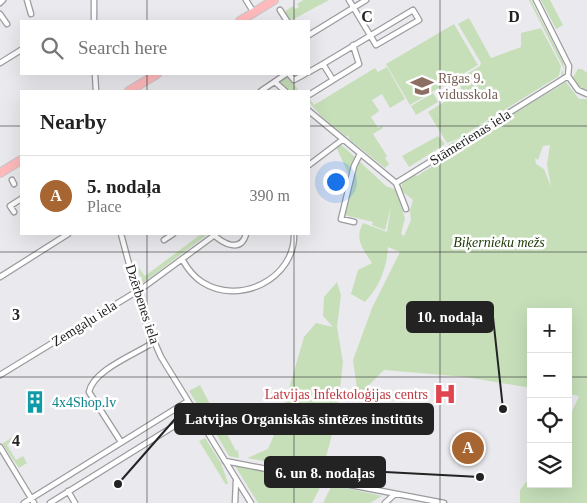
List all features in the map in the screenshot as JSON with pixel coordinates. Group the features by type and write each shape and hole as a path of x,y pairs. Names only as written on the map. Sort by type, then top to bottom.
{"highway":[{"path":"242,20 274,0"},
{"path":"131,90 155,75"},
{"path":"0,173 20,161"}],"street":[{"path":"0,3 4,0"},
{"path":"27,0 31,14"},
{"path":"94,0 94,20"},
{"path":"246,0 254,13"},
{"path":"310,71 353,45 370,35 413,10 419,20 376,45 370,35 353,7 349,0"},
{"path":"310,34 366,0"},
{"path":"536,0 569,66 568,76 578,90 587,94"},
{"path":"280,10 286,20"},
{"path":"0,14 7,24"},
{"path":"310,94 359,64 353,45"},
{"path":"0,63 20,51"},
{"path":"323,64 333,80"},
{"path":"95,75 96,90"},
{"path":"263,90 286,75"},
{"path":"288,75 294,80 303,75"},
{"name":"Stāmerienas iela","path":"396,183 568,76"},
{"path":"275,82 284,90"},
{"path":"310,112 396,183 406,209"},
{"path":"310,164 342,140"},
{"path":"354,222 341,218 354,166 360,154"},
{"path":"14,212 10,206 20,200"},
{"path":"0,277 66,235"},
{"name":"Dzērbenes iela","path":"121,235 154,342 188,402 251,503"},
{"path":"164,240 172,235"},
{"name":"Zemgaļu iela","path":"0,375 137,290 214,235"},
{"path":"216,235 227,245 233,246 244,240 246,235"},
{"path":"182,259 192,274 211,287 226,291 248,290 267,282 285,264 292,252 294,235"},
{"path":"121,442 88,392 90,385 108,369 154,342"},
{"path":"24,503 188,402"},
{"path":"50,503 195,413"},
{"path":"0,447 34,503"},
{"path":"225,461 444,503"},
{"path":"235,503 236,481"},
{"path":"68,492 75,503"},
{"path":"385,503 395,494"}],"green space":[{"path":"303,0 329,0 289,20 284,12 293,6 295,9 299,7 297,4"},
{"path":"529,0 531,0 563,62 565,71"},
{"path":"541,0 550,0 563,25 556,29"},
{"path":"469,18 491,58 521,47 521,33 541,28 561,66 559,76 457,139 447,143 428,112 462,91 458,79 480,66 481,63 458,24"},
{"path":"454,24 478,65 410,105 386,64"},
{"path":"387,67 405,99 390,108 382,94 372,100 379,111 371,117 378,128 381,126 383,128 373,134 387,156 385,158 389,164 385,168 349,139 348,135 346,137 321,116 310,103 310,99 314,105 375,68 378,72"},
{"path":"562,69 564,76 453,145 448,145 561,77"},
{"path":"578,69 582,69 587,73 587,92 576,84 573,77"},
{"path":"287,75 298,90 288,90 280,84 282,78"},
{"name":"Biķernieku mežs","path":"566,82 579,99 587,99 587,503 520,503 520,490 527,481 527,488 572,488 572,411 579,396 572,395 572,308 527,308 527,387 466,377 384,370 358,396 353,360 372,308 400,252 388,247 382,276 365,302 351,294 358,270 372,263 361,244 360,229 363,223 387,232 391,207 385,230 372,225 373,222 344,215 358,160 386,186 396,190 405,218 401,234 404,236 411,220 410,211 413,200 402,191 402,182 414,174 417,176 452,154 451,152","holes":["550,145 547,164 551,187 544,169 536,164 535,158 538,160 543,146"]},
{"path":"433,93 438,102 416,115 411,106"},
{"path":"438,136 445,144 409,167 402,156"},
{"path":"339,143 355,157 349,175 336,147"},
{"path":"200,235 207,235 143,283 141,279 143,278 140,276 137,266 145,276"},
{"path":"337,282 341,295 337,327 343,362 337,416 322,472 247,458 268,449 279,423 304,337 316,323 333,327 323,316 324,297"},
{"path":"200,385 213,410 204,415 189,391"},
{"path":"214,430 225,430 236,451 238,450 239,458 229,456"},
{"path":"11,438 13,440 7,445 16,460 23,456 27,463 19,468 2,444"},
{"path":"205,438 221,463 228,483 226,485 199,441"},
{"path":"235,466 322,484 312,503 258,503"},
{"path":"332,485 382,496 370,503 323,503"}],"place":[{"name":"Rīgas 9. vidusskola","path":"422,86"},
{"name":"Latvijas Infektoloģijas centrs","path":"445,394"},
{"name":"4x4Shop.lv","path":"35,402"},
{"name":"10. nodaļa","path":"503,409"},
{"name":"5. nodaļa","path":"468,448"},
{"name":"6. un 8. nodaļas","path":"480,477"},
{"name":"Latvijas Organiskās sintēzes institūts","path":"118,484"}]}
